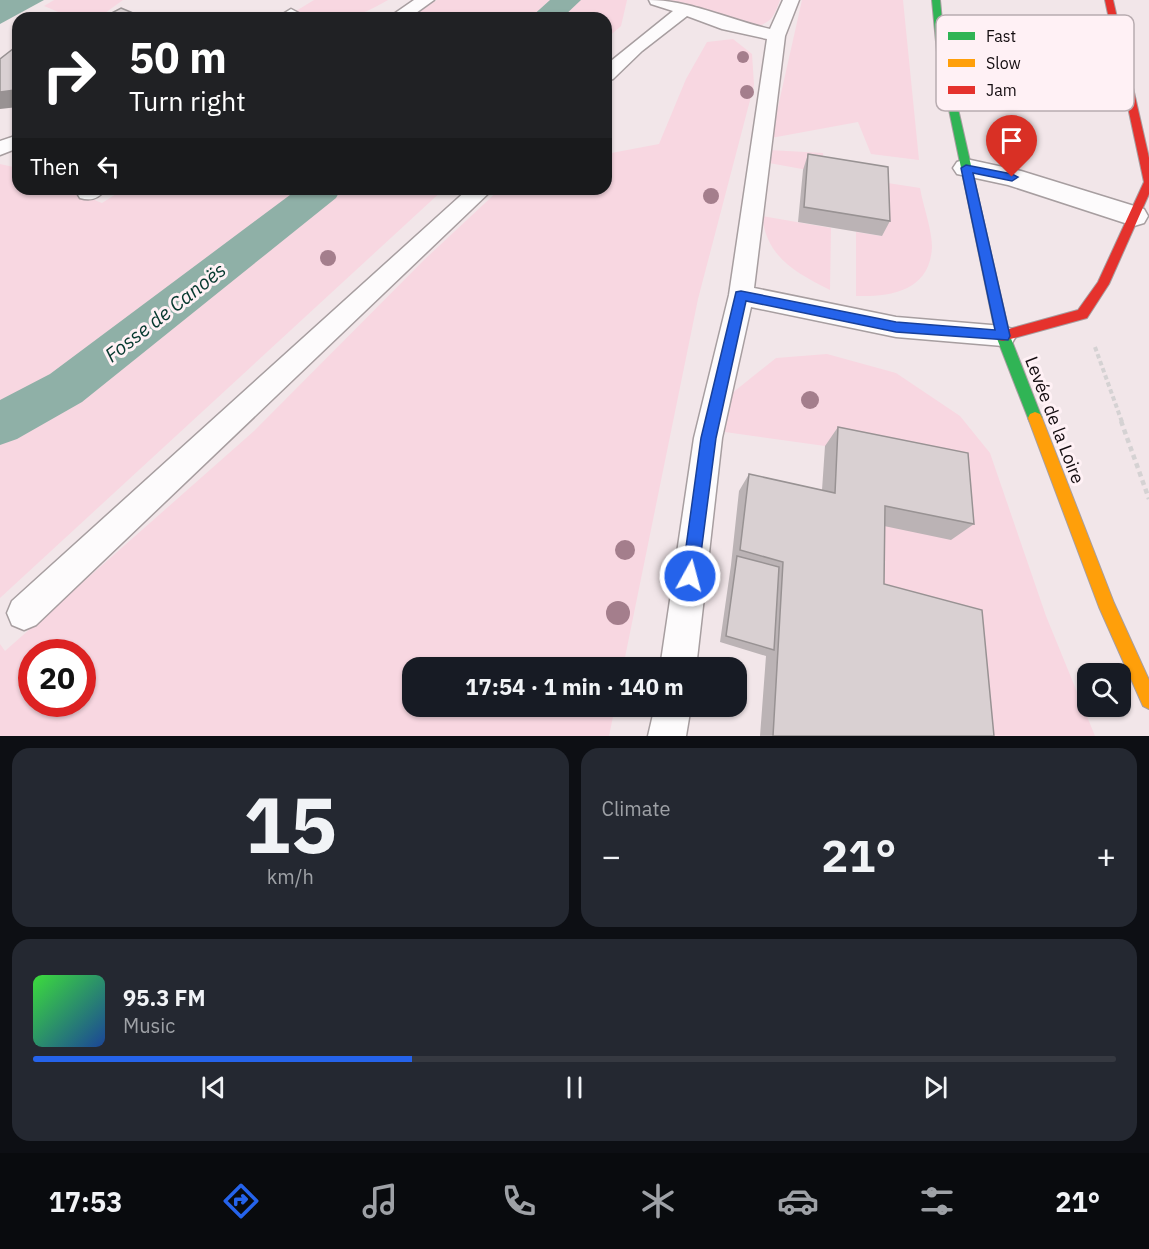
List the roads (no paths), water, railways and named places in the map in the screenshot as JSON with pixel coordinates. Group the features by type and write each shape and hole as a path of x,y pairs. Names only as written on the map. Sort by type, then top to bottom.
{"main road":[{"name":"Levée de la Loire","path":"936,0 937,15"},
{"path":"1109,0 1112,15"},
{"name":"Levée de la Loire","path":"954,111 1003,336 1107,607 1149,700"},
{"path":"1003,336 1082,314 1103,284 1149,182 1133,111"}],"street":[{"path":"966,168 1012,177 1134,216"}],"lane":[{"path":"407,12 426,0"},
{"path":"657,0 728,25 776,36"},
{"path":"679,657 708,438 741,295 776,36 791,0"},
{"path":"612,69 636,47 685,10"},
{"path":"24,613 476,195"},
{"path":"741,295 896,327 1003,336"},
{"path":"667,736 671,717"}],"waterway":[{"name":"Fosse de Canoës","path":"552,12 567,0"},
{"name":"Fosse de Canoës","path":"0,424 66,388 315,195"}]}
